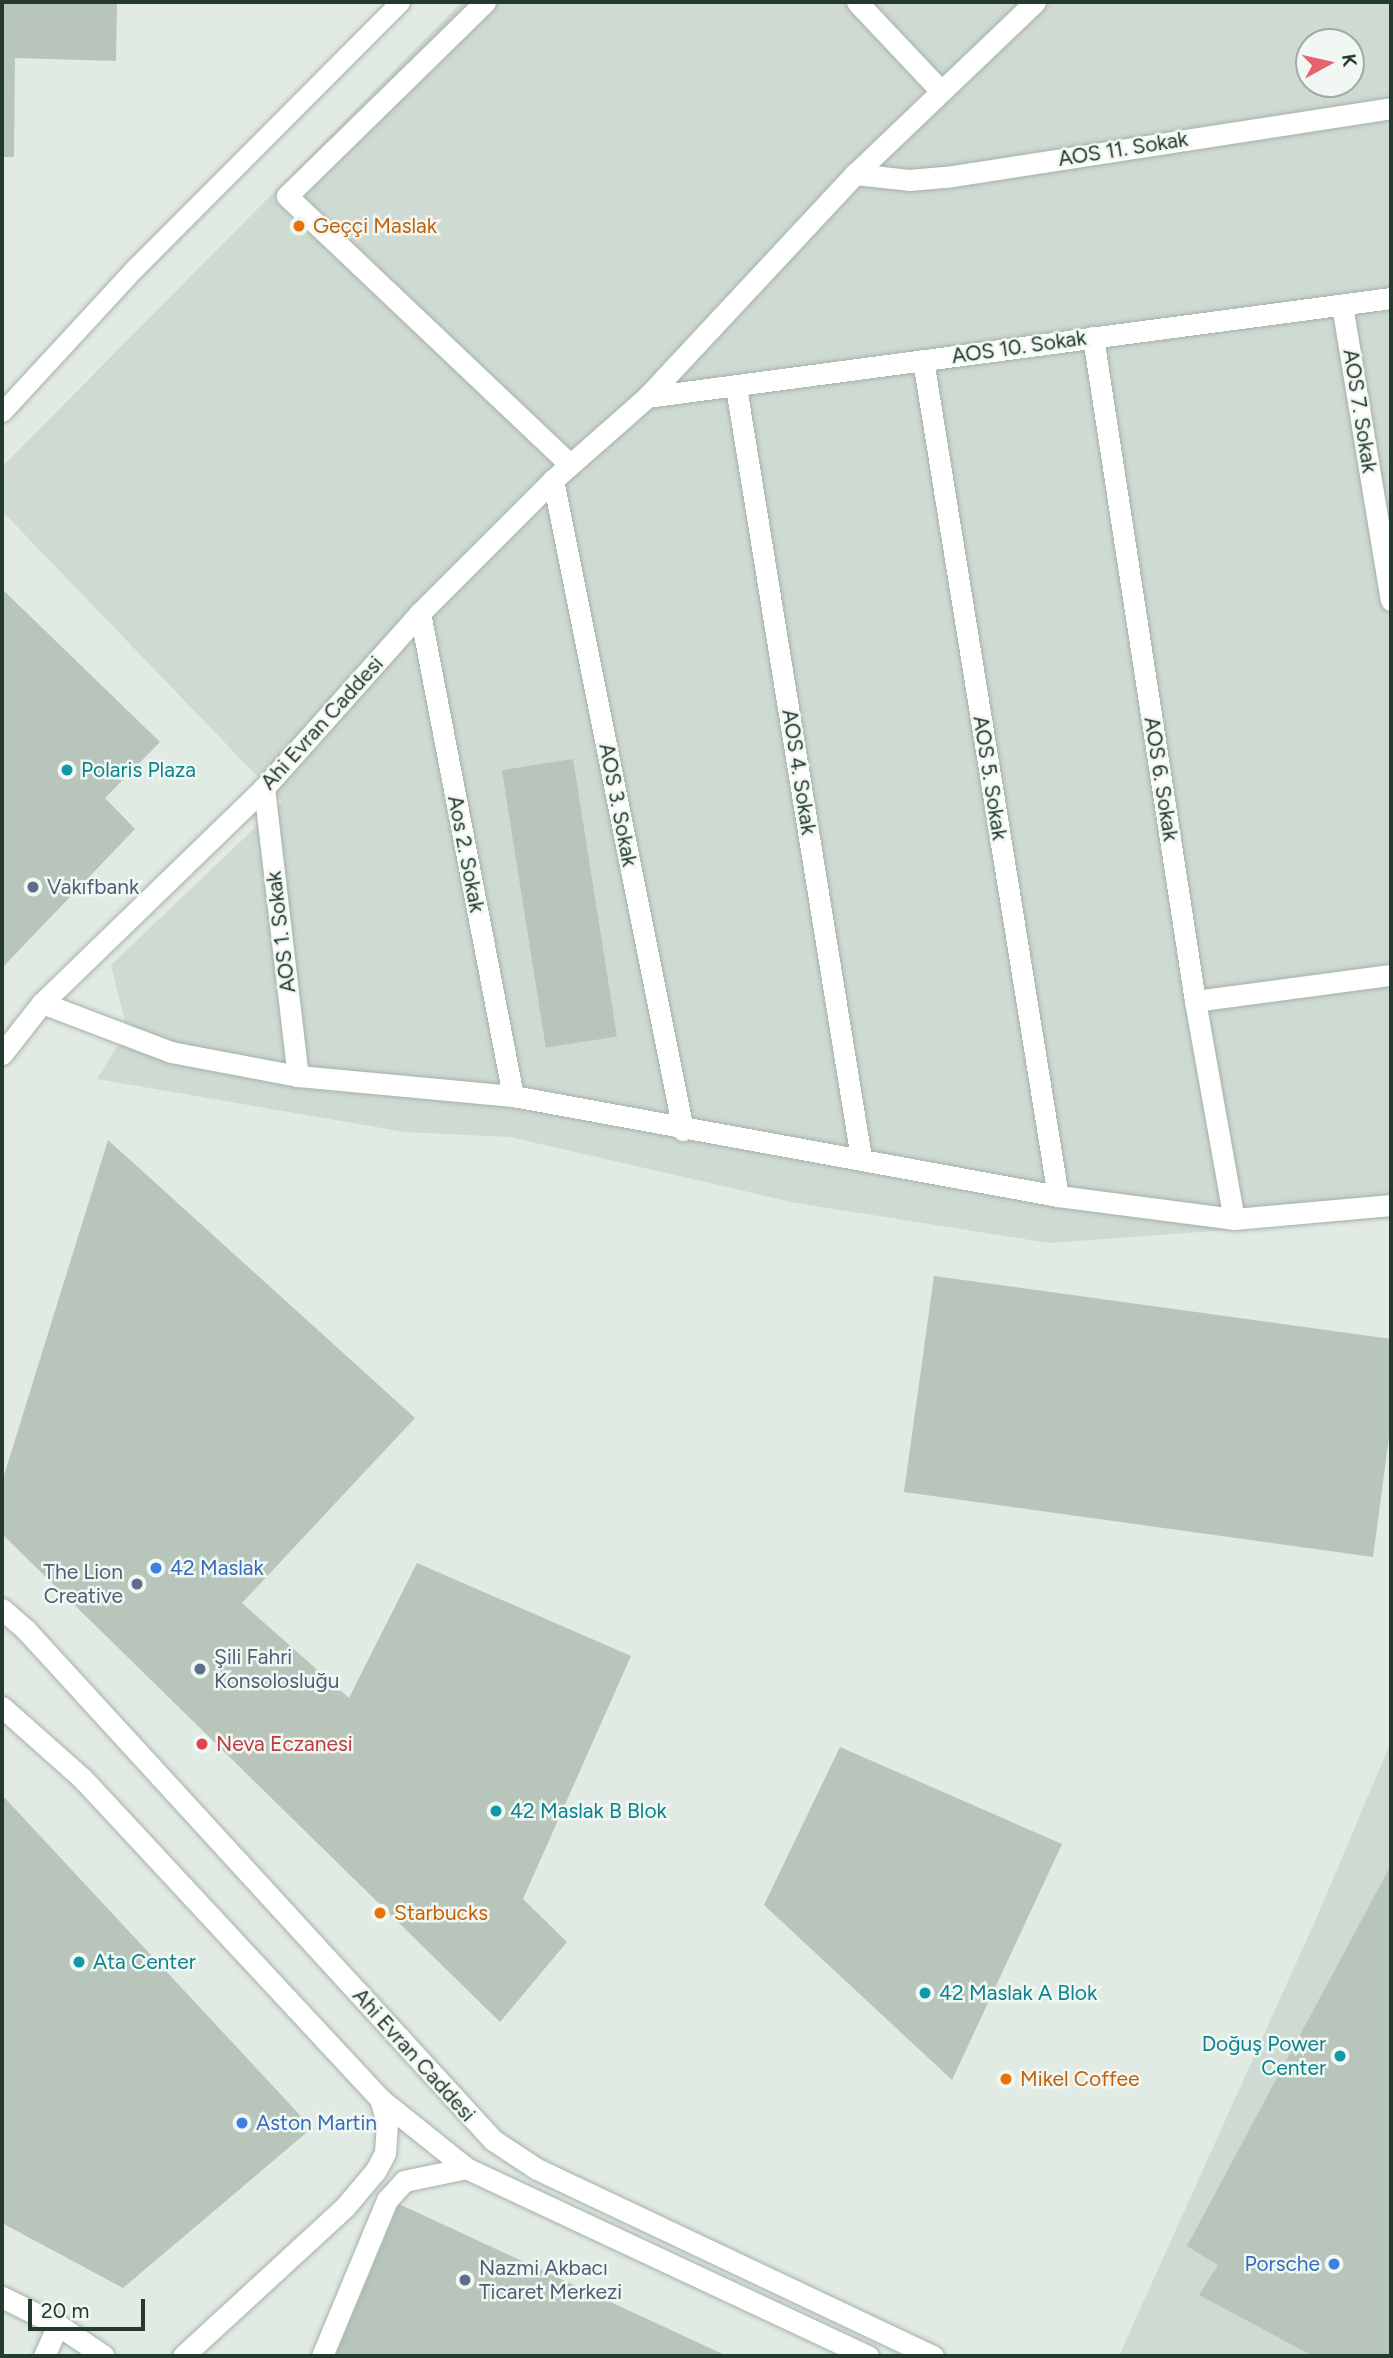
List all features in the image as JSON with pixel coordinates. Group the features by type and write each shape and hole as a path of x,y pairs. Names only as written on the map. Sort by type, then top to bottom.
{"street":[{"path":"485,2 287,196 570,465"},
{"path":"857,2 940,90"},
{"name":"Ahi Evran Caddesi","path":"2,1054 42,1003 264,788 420,613 554,480 647,397 855,174 1035,2"},
{"name":"AOS 11. Sokak","path":"855,174 909,180 946,177 1391,108"},
{"name":"AOS 10. Sokak","path":"647,397 1391,298"},
{"name":"AOS 7. Sokak","path":"1342,305 1391,600"},
{"name":"AOS 6. Sokak","path":"1093,337 1195,1001 1234,1219"},
{"name":"AOS 5. Sokak","path":"923,360 1058,1195"},
{"name":"AOS 4. Sokak","path":"736,387 861,1158"},
{"name":"AOS 3. Sokak","path":"554,480 683,1130"},
{"name":"Aos 2. Sokak","path":"420,613 513,1096"},
{"name":"AOS 1. Sokak","path":"264,788 298,1076"},
{"path":"1195,1001 1391,975"},
{"path":"42,1003 171,1052 298,1076 513,1096 683,1130 861,1158 1058,1195 1234,1219 1391,1205"},
{"name":"Ahi Evran Caddesi","path":"2,1609 35,1640 493,2140 537,2169 933,2356"},
{"name":"Ahi Evran Caddesi","path":"2,1707 82,1778 380,2099 466,2168 868,2356"},
{"path":"183,2356 345,2207 376,2170 385,2153 387,2123 380,2099"},
{"path":"322,2356 387,2200 404,2181 466,2168"},
{"path":"2,2297 58,2325 104,2356"},
{"path":"44,2356 58,2325"}],"lane":[{"path":"2,412 136,267 400,2"}],"shaded area":[{"path":"462,2 1391,2 1391,1218 1049,1243 796,1203 510,1137 405,1132 97,1079 127,1030 111,965 282,802 2,511 2,467"},
{"name":"Doğuş Power Center","path":"1391,1742 1391,2356 1119,2356 1316,1919"}],"building":[{"path":"2,2 117,2 116,61 15,58 14,157 2,157"},
{"name":"Polaris Plaza","path":"2,589 160,742 105,798 135,829 2,968"},
{"path":"573,759 617,1037 546,1048 502,770"},
{"name":"42 Maslak","path":"108,1140 415,1418 242,1603 349,1698 417,1563 631,1656 523,1899 567,1942 500,2022 2,1534 2,1482"},
{"path":"934,1276 1391,1339 1391,1422 1373,1557 904,1492"},
{"name":"42 Maslak A Blok","path":"840,1747 1062,1844 952,2080 764,1905"},
{"name":"Ata Center","path":"2,1795 312,2128 123,2288 2,2223"},
{"name":"Doğuş Power Center","path":"1391,1865 1391,2356 1313,2356 1199,2295 1218,2265 1187,2246"},
{"name":"Nazmi Akbacı Ticaret Merkezi","path":"399,2204 727,2356 335,2356"}],"place":[{"name":"Geççi Maslak","path":"299,226"},
{"name":"Polaris Plaza","path":"67,770"},
{"name":"Vakıfbank","path":"33,887"},
{"name":"42 Maslak","path":"156,1568"},
{"name":"The Lion Creative","path":"137,1584"},
{"name":"Şili Fahri Konsolosluğu","path":"200,1669"},
{"name":"Neva Eczanesi","path":"202,1744"},
{"name":"42 Maslak B Blok","path":"496,1811"},
{"name":"Starbucks","path":"380,1913"},
{"name":"Ata Center","path":"79,1962"},
{"name":"42 Maslak A Blok","path":"925,1993"},
{"name":"Doğuş Power Center","path":"1340,2056"},
{"name":"Mikel Coffee","path":"1006,2079"},
{"name":"Aston Martin","path":"242,2123"},
{"name":"Porsche","path":"1334,2264"},
{"name":"Nazmi Akbacı Ticaret Merkezi","path":"465,2280"}]}
